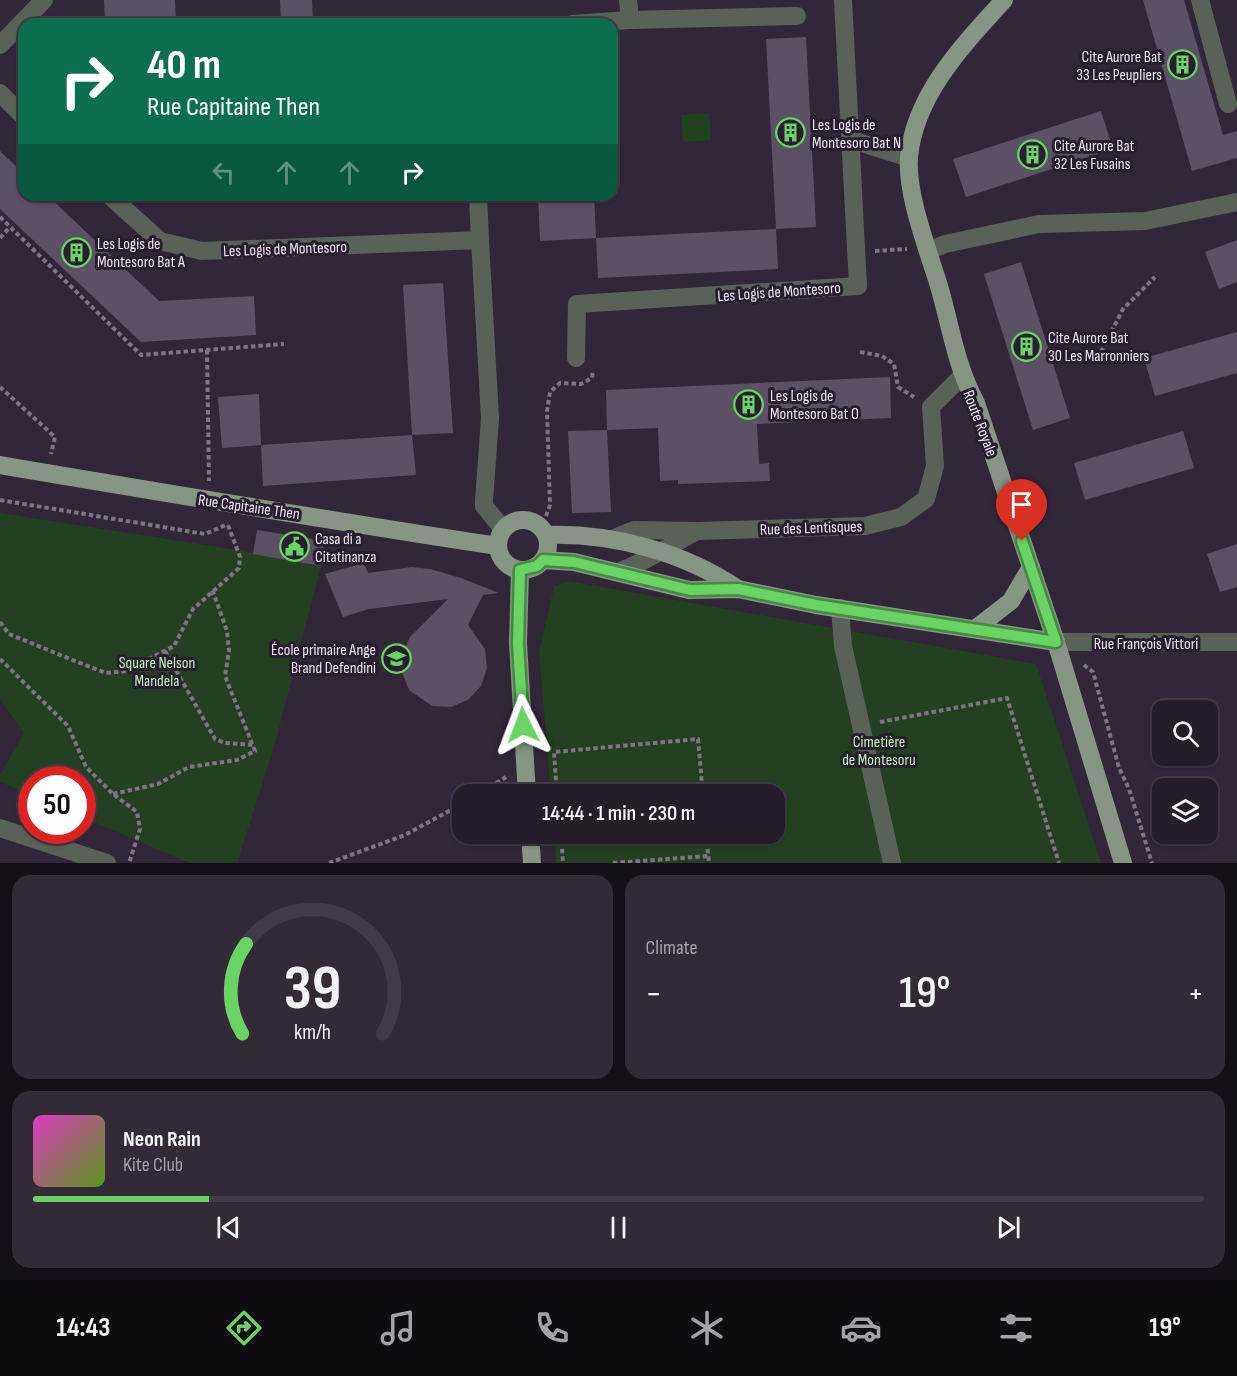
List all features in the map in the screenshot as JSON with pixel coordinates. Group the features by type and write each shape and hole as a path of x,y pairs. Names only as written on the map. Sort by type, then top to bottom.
{"main road":[{"name":"Route Royale","path":"1004,0 954,56 932,89 919,120 909,158 915,200 962,376 976,402 1056,642 1123,863"},
{"name":"Rue Capitaine Then","path":"0,465 209,502 501,538"},
{"path":"545,531 548,553 537,566 520,570 505,562 501,538 510,523 527,520 545,531 614,538 657,552 720,577 738,589"},
{"path":"543,560 574,562 690,590 738,589 840,608 1056,642"},
{"path":"975,629 1011,601 1031,567"},
{"path":"520,570 518,643 526,784"},
{"path":"531,844 532,863"}],"street":[{"path":"26,18 44,0"},
{"path":"628,0 630,20"},
{"name":"Les Logis de Montesoro","path":"576,358 577,304 858,286 843,0"},
{"path":"1200,0 1228,104"},
{"path":"618,21 797,16"},
{"path":"0,45 18,27"},
{"path":"0,93 18,111"},
{"path":"852,140 909,158"},
{"name":"Les Logis de Montesoro","path":"116,201 160,240 202,251 480,240"},
{"path":"478,201 490,418 484,506 501,538"},
{"path":"927,247 1039,224 1145,221 1237,202"},
{"name":"Rue des Lentisques","path":"614,538 634,530 697,531 865,526 900,517 926,499 935,466 931,408 962,376"},
{"name":"Rue des Lentisques","path":"618,572 651,558 657,552 697,531"},
{"path":"840,608 843,646 892,863"},
{"name":"Rue François Vittori","path":"1056,642 1237,642"},
{"path":"0,828 107,863"}],"path":[{"path":"0,217 141,355 284,344"},
{"path":"0,238 10,227"},
{"path":"856,251 927,247"},
{"path":"1101,352 1123,309 1155,278"},
{"path":"207,350 209,502"},
{"path":"860,352 882,356 894,364 897,387"},
{"path":"545,531 550,505 547,411 550,392 560,383 581,384 592,378 593,369"},
{"path":"0,387 55,437 47,473"},
{"path":"0,500 205,534 266,508"},
{"path":"0,622 9,634 106,673 126,671 174,646 193,609 212,589 239,568 240,557 228,525"},
{"path":"113,794 158,784 189,767 237,760 255,751 225,676 229,651 226,631 212,589"},
{"path":"1056,642 1093,672 1119,768 1129,789 1152,863"},
{"path":"165,651 215,739 225,743 254,745"},
{"path":"0,659 68,726 86,767 113,794 137,812 140,829 129,863"},
{"path":"861,726 1007,698 1059,863"},
{"path":"556,784 554,752 698,739 702,784"},
{"path":"495,784 525,766"},
{"path":"329,863 405,835 452,809"},
{"path":"562,844 564,863"},
{"path":"707,844 709,863"},
{"path":"613,863 708,856"}],"green space":[{"path":"709,113 711,140 683,142 681,115"},
{"name":"Square Nelson Mandela","path":"0,513 237,550 321,566 274,747 237,863 189,863 96,823 96,766 18,766 18,790 0,782 0,775 24,733 0,699"},
{"name":"Cimetière de Montesoru","path":"568,581 1036,664 1101,863 556,863 555,844 785,844 785,784 550,784 539,652 554,587"}],"building":[{"path":"104,0 175,0 176,18 105,18"},
{"path":"280,0 312,0 313,18 281,18"},
{"name":"Cite Aurore Bat 33 Les Peupliers","path":"1143,0 1184,0 1223,135 1237,131 1237,158 1192,171"},
{"name":"Les Logis de Montesoro Bat N","path":"806,37 816,227 776,229 766,39"},
{"name":"Cite Aurore Bat 32 Les Fusains","path":"1101,111 1113,149 966,197 953,159"},
{"name":"Les Logis de Montesoro Bat A","path":"0,151 18,168 18,201 53,201 159,301 254,296 256,335 141,342 0,209"},
{"path":"538,201 594,201 596,238 540,241"},
{"path":"776,229 778,269 598,278 596,238"},
{"path":"1237,240 1237,282 1219,289 1205,252"},
{"name":"Cite Aurore Bat 30 Les Marronniers","path":"1021,262 1070,418 1033,430 984,274"},
{"path":"443,283 453,433 412,435 403,285"},
{"path":"1237,332 1237,373 1155,396 1144,358"},
{"name":"Les Logis de Montesoro Bat O","path":"890,377 891,418 757,424 759,464 769,463 770,481 678,484 678,480 660,481 658,428 607,430 606,390"},
{"path":"259,394 261,445 222,448 218,397"},
{"path":"607,430 611,512 572,513 568,431"},
{"path":"1183,431 1194,468 1085,500 1074,463"},
{"path":"412,435 416,475 263,486 261,445"},
{"path":"257,530 325,541 321,566 253,554"},
{"path":"1237,544 1237,587 1220,592 1207,554"},
{"path":"364,563 368,573 412,567 430,569 499,593 483,595 468,625 485,649 487,668 481,686 468,700 451,707 432,706 409,690 402,672 402,654 410,637 448,599 369,609 343,617 325,574"}],"place":[{"name":"Cite Aurore Bat 33 Les Peupliers","path":"1183,65"},
{"name":"Les Logis de Montesoro Bat N","path":"791,133"},
{"name":"Cite Aurore Bat 32 Les Fusains","path":"1033,154"},
{"name":"Les Logis de Montesoro Bat A","path":"76,252"},
{"name":"Cite Aurore Bat 30 Les Marronniers","path":"1027,346"},
{"name":"Les Logis de Montesoro Bat O","path":"749,404"},
{"name":"Casa di a Citatinanza","path":"294,547"},
{"name":"École primaire Ange Brand Defendini","path":"397,658"}],"route":[{"path":"523,725 518,643 520,570 529,570 543,560 574,562 690,590 738,589 816,605 1056,642 1022,541"}]}
